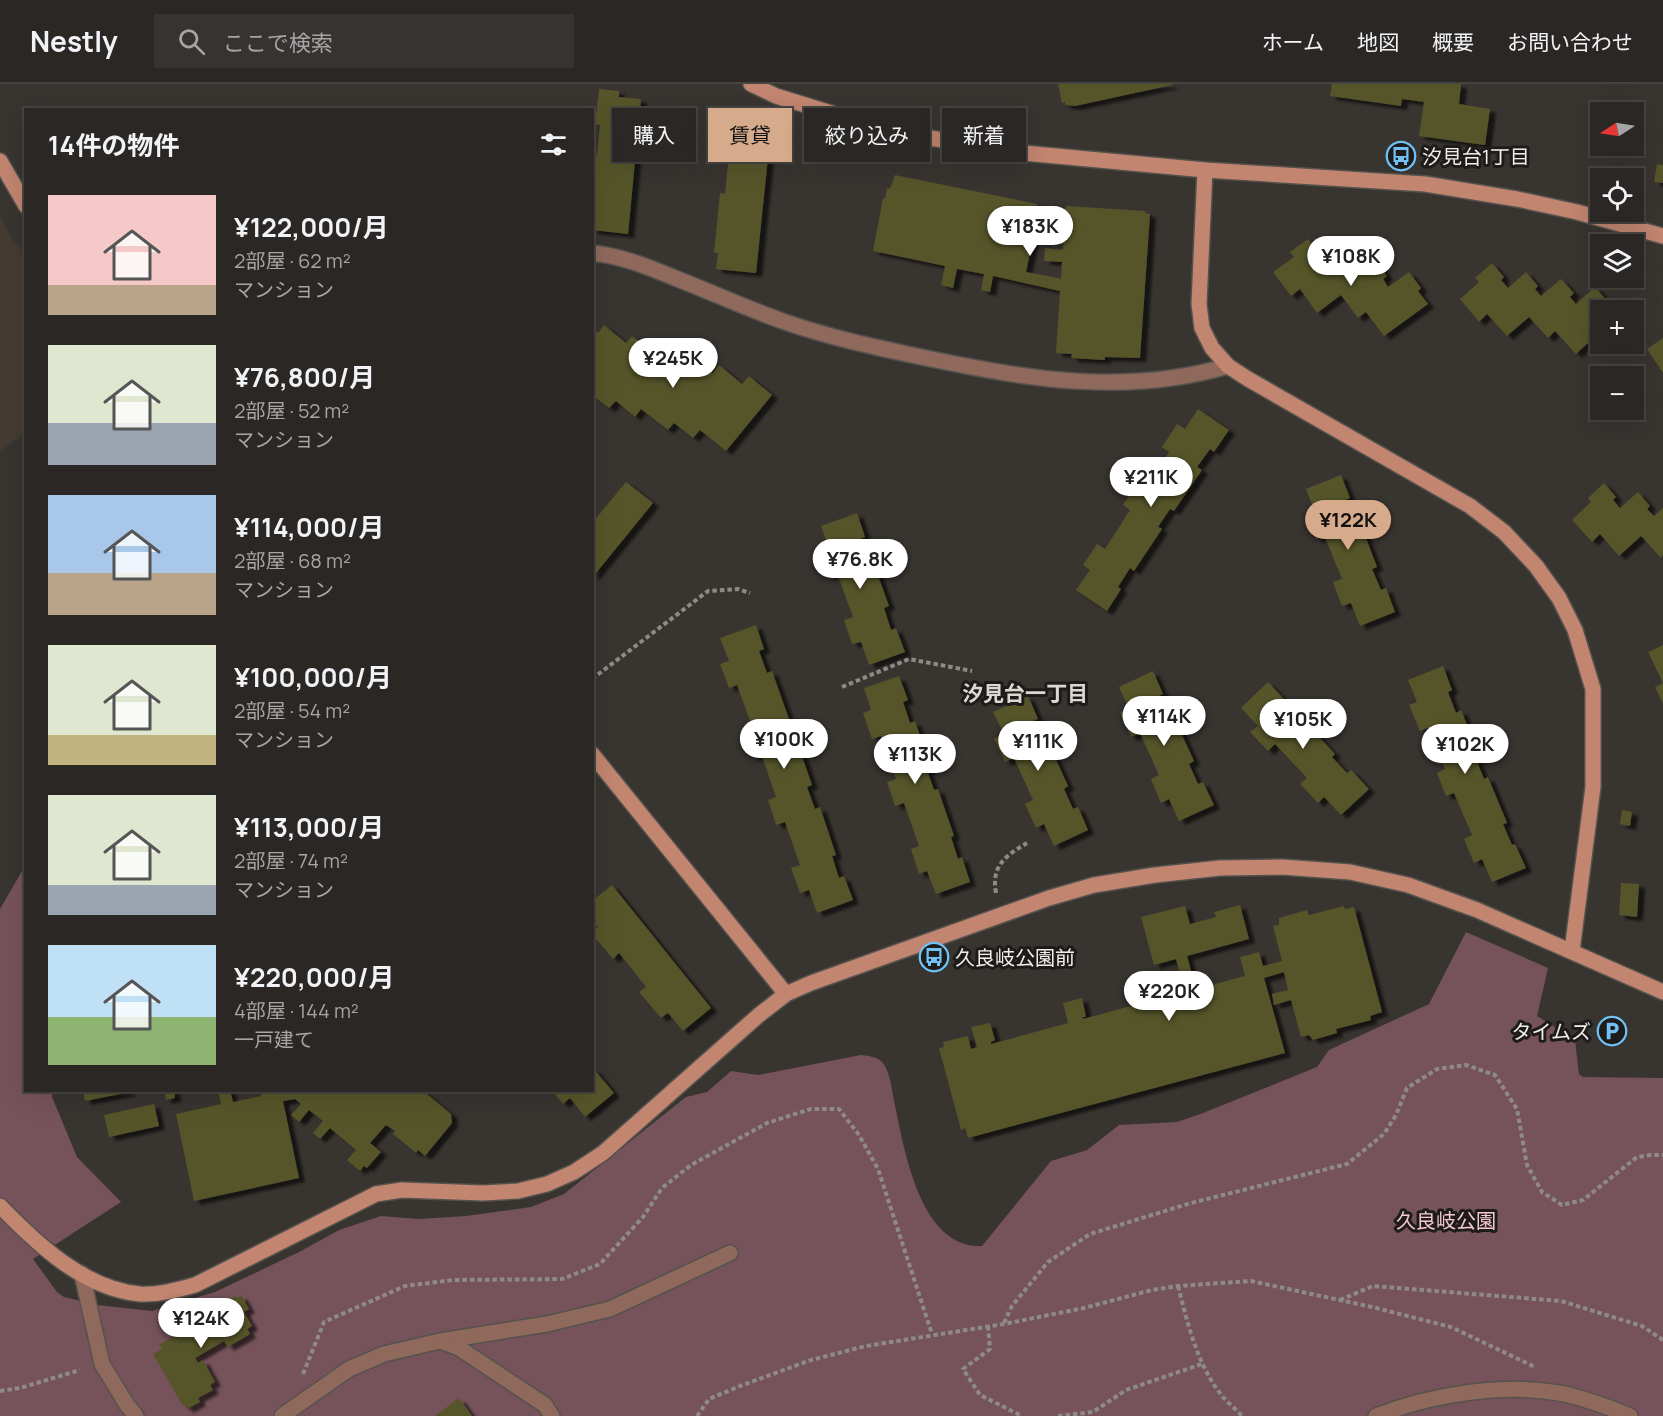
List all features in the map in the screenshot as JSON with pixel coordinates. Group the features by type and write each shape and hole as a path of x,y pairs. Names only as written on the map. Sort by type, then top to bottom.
{"street":[{"path":"751,84 776,96 893,132 1024,153 1205,170 1425,184 1566,209 1663,236"},
{"path":"0,161 24,203"},
{"path":"1205,170 1200,312 1202,328 1212,348 1228,366 1470,506 1504,532 1536,566 1559,598 1575,630 1593,689 1593,787 1572,951"},
{"path":"594,254 632,260 785,322 880,348 982,370 1058,381 1123,383 1191,375 1228,366"},
{"path":"594,756 786,994"},
{"path":"0,1206 48,1252 82,1274 116,1289 141,1294 170,1291 195,1285 375,1194 402,1190 483,1193 518,1191 547,1184 574,1172 603,1153 746,1026 786,994 1049,898 1114,882 1155,875 1220,868 1282,867 1350,872 1408,885 1477,910 1663,992"},
{"path":"282,1416 349,1369 384,1354 440,1341 547,1324 609,1309 730,1253"},
{"path":"82,1274 102,1364 136,1416"},
{"path":"440,1341 469,1354 545,1405 552,1416"},
{"path":"1376,1416 1398,1407 1470,1392 1542,1390 1562,1393 1629,1416"}],"path":[{"path":"594,677 708,591 738,589 750,593"},
{"path":"842,687 909,659 972,671"},
{"path":"996,896 993,881 996,869 1027,843"},
{"path":"1004,1323 1012,1306 1048,1262 1090,1234 1191,1203 1347,1164 1384,1134 1396,1115 1407,1088 1437,1068 1466,1065 1495,1075 1517,1109 1527,1165 1542,1192 1562,1205 1583,1200 1637,1157 1663,1155"},
{"path":"306,1398 300,1387 305,1365 324,1323 405,1286 453,1280 562,1279 600,1263 643,1217 662,1188 691,1165 767,1123 811,1109 839,1109 860,1135 878,1169 932,1334"},
{"path":"697,1416 709,1399 811,1360 866,1346 1084,1308 1152,1290 1251,1281 1451,1327 1533,1365 1562,1393"},
{"path":"1178,1286 1192,1341 1202,1364 1222,1396 1242,1416"},
{"path":"1340,1300 1373,1286 1561,1301 1642,1326 1663,1340"},
{"path":"988,1326 990,1349 963,1369 980,1395 1022,1416"},
{"path":"0,1391 20,1388 102,1364"},
{"path":"1058,1416 1093,1412 1126,1389 1202,1364"}],"shaded area":[{"path":"0,216 12,239 24,253 24,434 0,451"}],"green space":[{"name":"久良岐公園","path":"24,868 24,1092 53,1092 52,1097 77,1157 121,1202 33,1259 57,1292 64,1297 97,1305 152,1311 215,1292 339,1230 381,1216 418,1219 466,1216 531,1207 564,1194 686,1097 707,1092 731,1071 758,1075 861,1055 877,1059 887,1070 910,1168 929,1214 943,1231 961,1243 982,1246 1051,1161 1087,1150 1119,1125 1177,1122 1317,1067 1329,1050 1429,1004 1466,932 1548,968 1537,1016 1575,1040 1579,1074 1583,1077 1663,1078 1663,1416 0,1416 0,909"}],"building":[{"path":"1058,84 1172,85 1075,106 1062,103"},
{"path":"1332,84 1461,84 1459,104 1490,109 1485,145 1419,136 1424,102 1402,99 1401,106 1330,96"},
{"path":"599,89 619,91 619,97 641,99 640,108 612,108 612,162 635,162 628,234 594,230 594,155 597,155 600,125 595,124"},
{"path":"1386,152 1403,154 1403,160 1386,159"},
{"path":"768,162 756,273 716,269 718,253 714,253 720,193 725,194 728,164 723,163"},
{"path":"1657,164 1663,165 1663,183 1654,182"},
{"path":"895,175 1037,204 1036,210 1039,210 1026,272 1061,279 1062,262 1044,261 1045,248 1063,250 1066,206 1145,211 1150,214 1140,358 1105,357 1105,360 1071,358 1072,354 1056,353 1060,291 993,276 990,292 981,290 984,274 957,269 953,288 941,285 945,266 873,251 883,198 885,199 887,188 890,189"},
{"path":"1308,239 1319,253 1316,256 1322,264 1341,250 1352,266 1349,268 1355,276 1376,261 1387,276 1383,279 1388,287 1409,272 1421,288 1418,291 1428,304 1384,336 1366,312 1358,318 1341,295 1317,313 1300,289 1291,296 1273,272 1294,257 1290,252"},
{"path":"1492,263 1504,277 1501,280 1508,288 1526,272 1538,286 1535,289 1541,296 1561,279 1574,293 1570,297 1576,304 1594,288 1606,300 1590,300 1590,341 1576,354 1555,331 1548,338 1529,317 1507,336 1487,314 1479,322 1460,299 1479,282 1475,278"},
{"path":"604,325 626,343 632,336 654,353 662,344 684,363 691,355 713,373 719,365 742,384 749,376 772,395 726,451 700,430 693,438 674,423 668,430 641,409 635,417 616,401 609,408 594,397 594,330 598,333"},
{"path":"1663,338 1663,373 1647,349"},
{"path":"1198,409 1229,430 1214,452 1210,449 1197,467 1202,470 1174,511 1170,509 1158,527 1162,529 1134,571 1130,568 1118,587 1121,589 1107,611 1076,590 1090,570 1083,565 1097,544 1105,549 1130,510 1123,505 1137,484 1144,489 1169,452 1162,447 1177,424 1185,429"},
{"path":"1341,475 1350,498 1345,500 1354,522 1359,520 1377,567 1372,569 1381,590 1386,588 1395,612 1360,626 1351,603 1342,606 1333,582 1342,579 1324,535 1316,539 1306,515 1315,512 1306,489"},
{"path":"626,482 653,503 594,576 594,521"},
{"path":"1604,483 1616,497 1613,500 1620,508 1638,492 1650,506 1647,509 1654,516 1663,508 1663,555 1661,558 1641,536 1619,556 1600,534 1592,542 1572,520 1591,502 1588,498"},
{"path":"857,513 865,537 860,539 867,561 872,559 889,606 884,608 891,630 896,628 905,652 869,665 861,642 852,644 844,620 853,617 837,573 828,576 820,552 829,549 821,526"},
{"path":"756,625 764,649 759,651 767,673 772,671 789,719 783,720 791,741 796,739 812,785 807,787 815,809 820,807 836,855 832,856 839,878 844,876 853,900 817,913 809,890 800,893 791,868 800,865 785,822 776,825 768,800 776,797 761,753 752,757 744,732 753,729 737,685 729,688 720,664 729,661 720,638"},
{"path":"1663,645 1663,683 1648,652"},
{"path":"1443,666 1452,690 1448,692 1456,713 1461,710 1480,757 1476,759 1484,779 1488,777 1507,823 1503,824 1526,868 1492,882 1482,859 1474,863 1464,839 1472,835 1454,793 1446,796 1437,773 1445,769 1428,728 1420,731 1409,705 1417,702 1408,680"},
{"path":"1153,671 1163,694 1159,696 1168,717 1173,715 1194,761 1189,764 1198,784 1203,782 1214,805 1179,821 1169,799 1161,803 1151,779 1159,775 1140,733 1131,737 1120,713 1129,709 1119,687"},
{"path":"899,676 908,700 903,702 910,723 915,721 931,768 927,770 934,790 938,789 954,836 951,837 958,859 962,857 970,882 936,894 927,871 919,874 911,849 919,846 904,803 895,806 887,782 896,779 881,736 872,739 863,713 871,710 864,688"},
{"path":"1268,682 1285,700 1281,704 1297,721 1301,717 1335,754 1332,757 1347,773 1351,770 1369,789 1341,815 1324,797 1318,803 1300,784 1307,778 1275,744 1268,751 1250,732 1258,726 1241,708"},
{"path":"1663,683 1663,704 1655,687"},
{"path":"1028,696 1038,719 1033,721 1042,743 1047,740 1068,786 1064,789 1073,809 1078,807 1088,830 1054,846 1044,824 1036,828 1025,804 1033,800 1014,758 1005,762 994,739 1004,734 993,712"},
{"path":"1622,810 1632,812 1630,826 1620,824"},
{"path":"1621,883 1639,884 1637,917 1619,915"},
{"path":"612,885 711,1008 683,1031 668,1013 661,1018 639,992 646,987 619,953 613,959 594,936 594,930 598,927 594,922 594,899"},
{"path":"1240,905 1249,939 1187,956 1196,989 1245,976 1240,957 1259,952 1263,966 1282,961 1273,926 1279,925 1279,918 1307,910 1309,915 1344,906 1345,909 1354,907 1382,1012 1370,1016 1371,1020 1336,1029 1337,1033 1313,1040 1309,1035 1301,1037 1291,1000 1274,1005 1272,994 1288,990 1284,972 1264,978 1285,1053 968,1138 965,1128 961,1130 939,1048 944,1047 943,1042 968,1036 971,1049 977,1047 971,1027 990,1023 995,1040 991,1044 1068,1023 1063,1003 1082,998 1086,1017 1083,1019 1153,1000 1148,980 1166,976 1172,996 1185,992 1176,959 1154,965 1141,917 1185,906 1190,924 1216,917 1214,912"},
{"path":"594,1069 614,1093 585,1117 570,1098 563,1104 554,1092 594,1092"},
{"path":"83,1092 130,1092 85,1101"},
{"path":"164,1092 174,1092 175,1098 166,1100"},
{"path":"218,1092 230,1092 233,1102 261,1096 260,1092 268,1092 269,1094 278,1092 424,1092 451,1114 452,1123 425,1156 418,1150 416,1153 393,1134 395,1131 386,1125 370,1143 381,1152 367,1168 364,1166 360,1171 347,1160 356,1150 330,1128 320,1139 313,1133 323,1121 309,1110 299,1122 291,1115 301,1104 295,1099 283,1101 299,1178 194,1201 176,1114 221,1104"},
{"path":"154,1104 159,1126 109,1137 104,1115"},
{"path":"241,1295 249,1309 244,1312 252,1326 247,1329 250,1334 228,1347 224,1341 195,1358 198,1363 203,1360 215,1382 210,1385 213,1390 198,1398 200,1402 187,1409 185,1405 183,1406 153,1354 162,1349 159,1345 185,1329 184,1325 235,1296 237,1298"},
{"path":"459,1398 472,1416 435,1416"}],"place":[{"name":"汐見台1丁目","path":"1401,156"},
{"name":"久良岐公園前","path":"934,957"},
{"name":"タイムズ","path":"1612,1031"}],"district":[{"name":"汐見台一丁目","path":"1025,693"}]}
